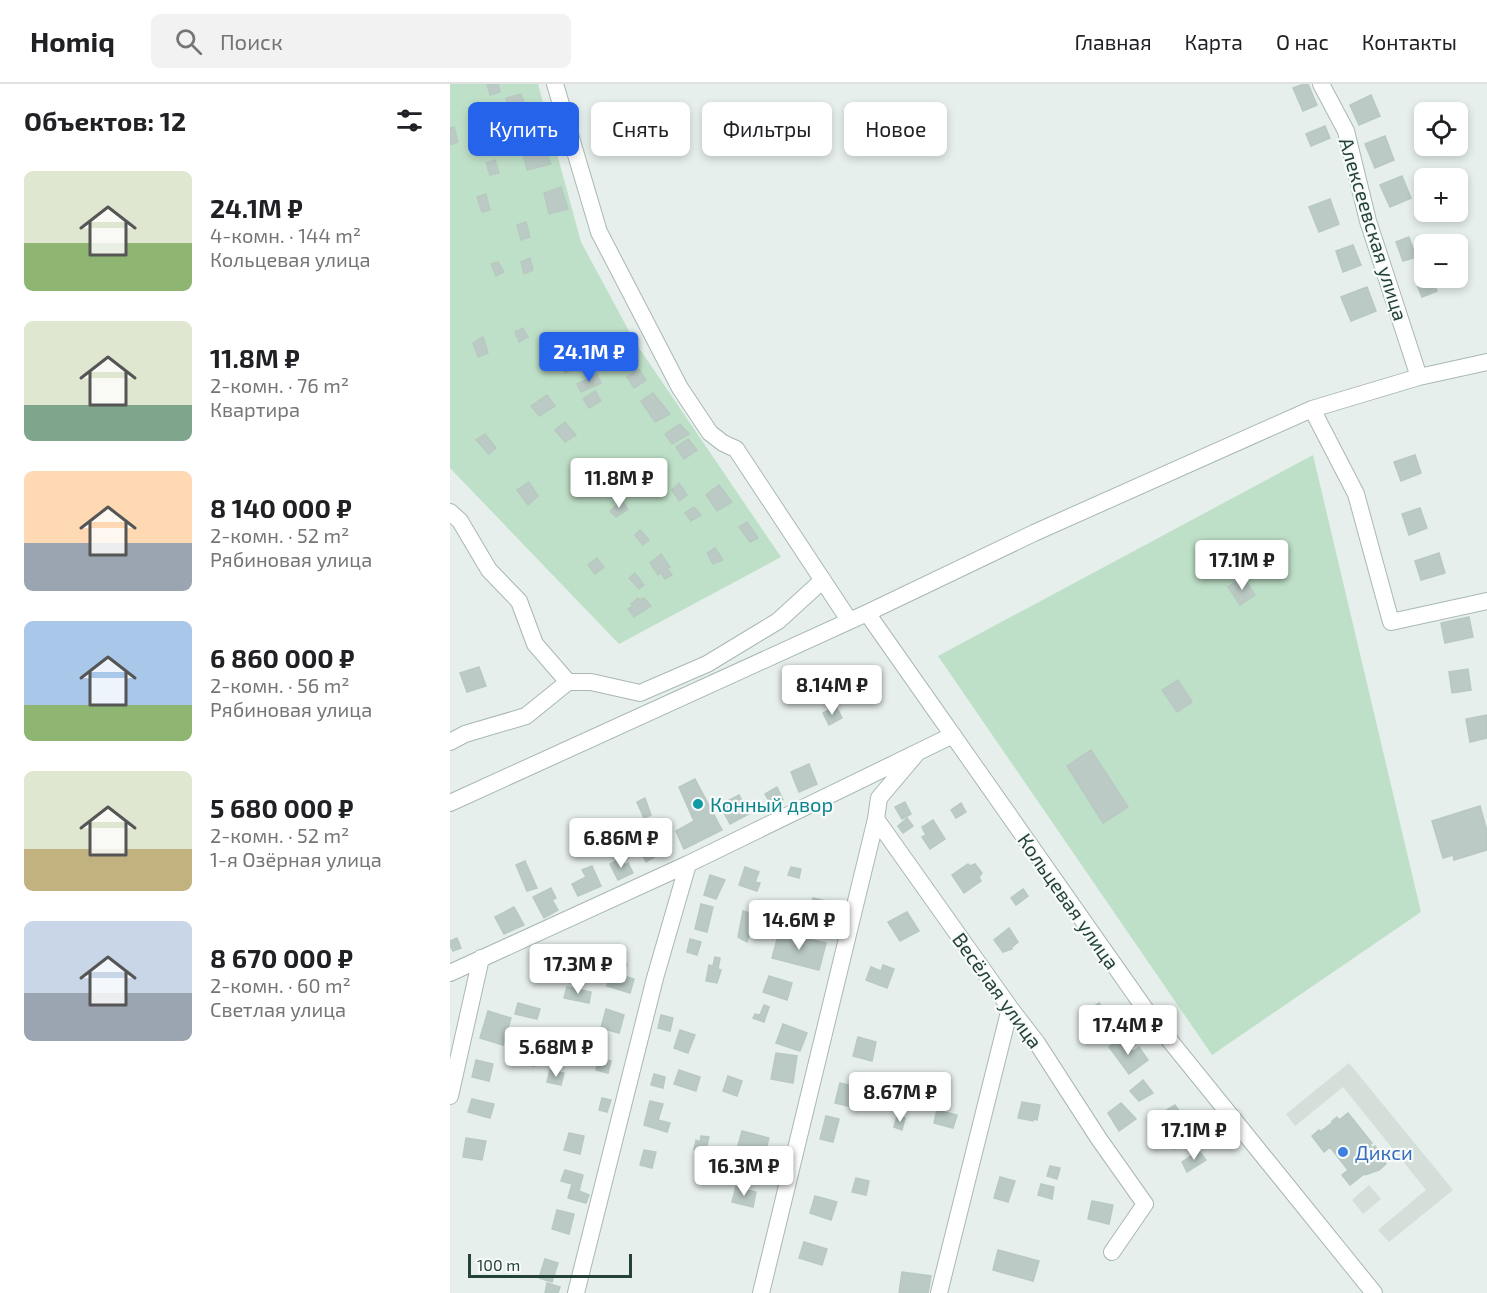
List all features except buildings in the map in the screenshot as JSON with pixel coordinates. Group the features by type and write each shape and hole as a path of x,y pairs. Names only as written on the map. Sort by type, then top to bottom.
{"street":[{"path":"555,84 599,232 680,388 710,433 736,449 849,620"},
{"name":"Алексеевская улица","path":"1321,84 1346,131 1368,221 1419,377"},
{"path":"450,803 867,613 1034,533 1312,409 1419,377 1487,362"},
{"path":"1312,409 1356,494 1391,622 1487,602"},
{"path":"450,512 460,521 489,570 519,601 536,644 568,682"},
{"path":"450,742 465,734 526,716 568,682 591,682 640,693 707,664 778,621 823,580"},
{"name":"Кольцевая улица","path":"867,613 1150,1016 1374,1293"},
{"path":"450,973 688,864 953,735"},
{"path":"761,1293 876,819 879,798 917,753"},
{"name":"Весёлая улица","path":"876,819 1037,1043 1145,1204 1112,1252"},
{"path":"576,1293 655,978 688,864"},
{"path":"450,1096 482,958"},
{"path":"939,1293 1010,1008"}],"shaded area":[{"path":"1349,1063 1453,1190 1389,1242 1378,1230 1426,1190 1343,1087 1295,1126 1286,1114"},
{"path":"1369,1185 1381,1199 1363,1214 1352,1200"}],"green space":[{"path":"450,84 538,84 543,102 468,102 468,156 558,156 581,242 635,342 781,557 619,644 450,468"},
{"path":"1313,455 1421,912 1212,1055 938,656"}],"place":[{"name":"Конный двор","path":"698,804"},
{"name":"Дикси","path":"1343,1152"}]}
